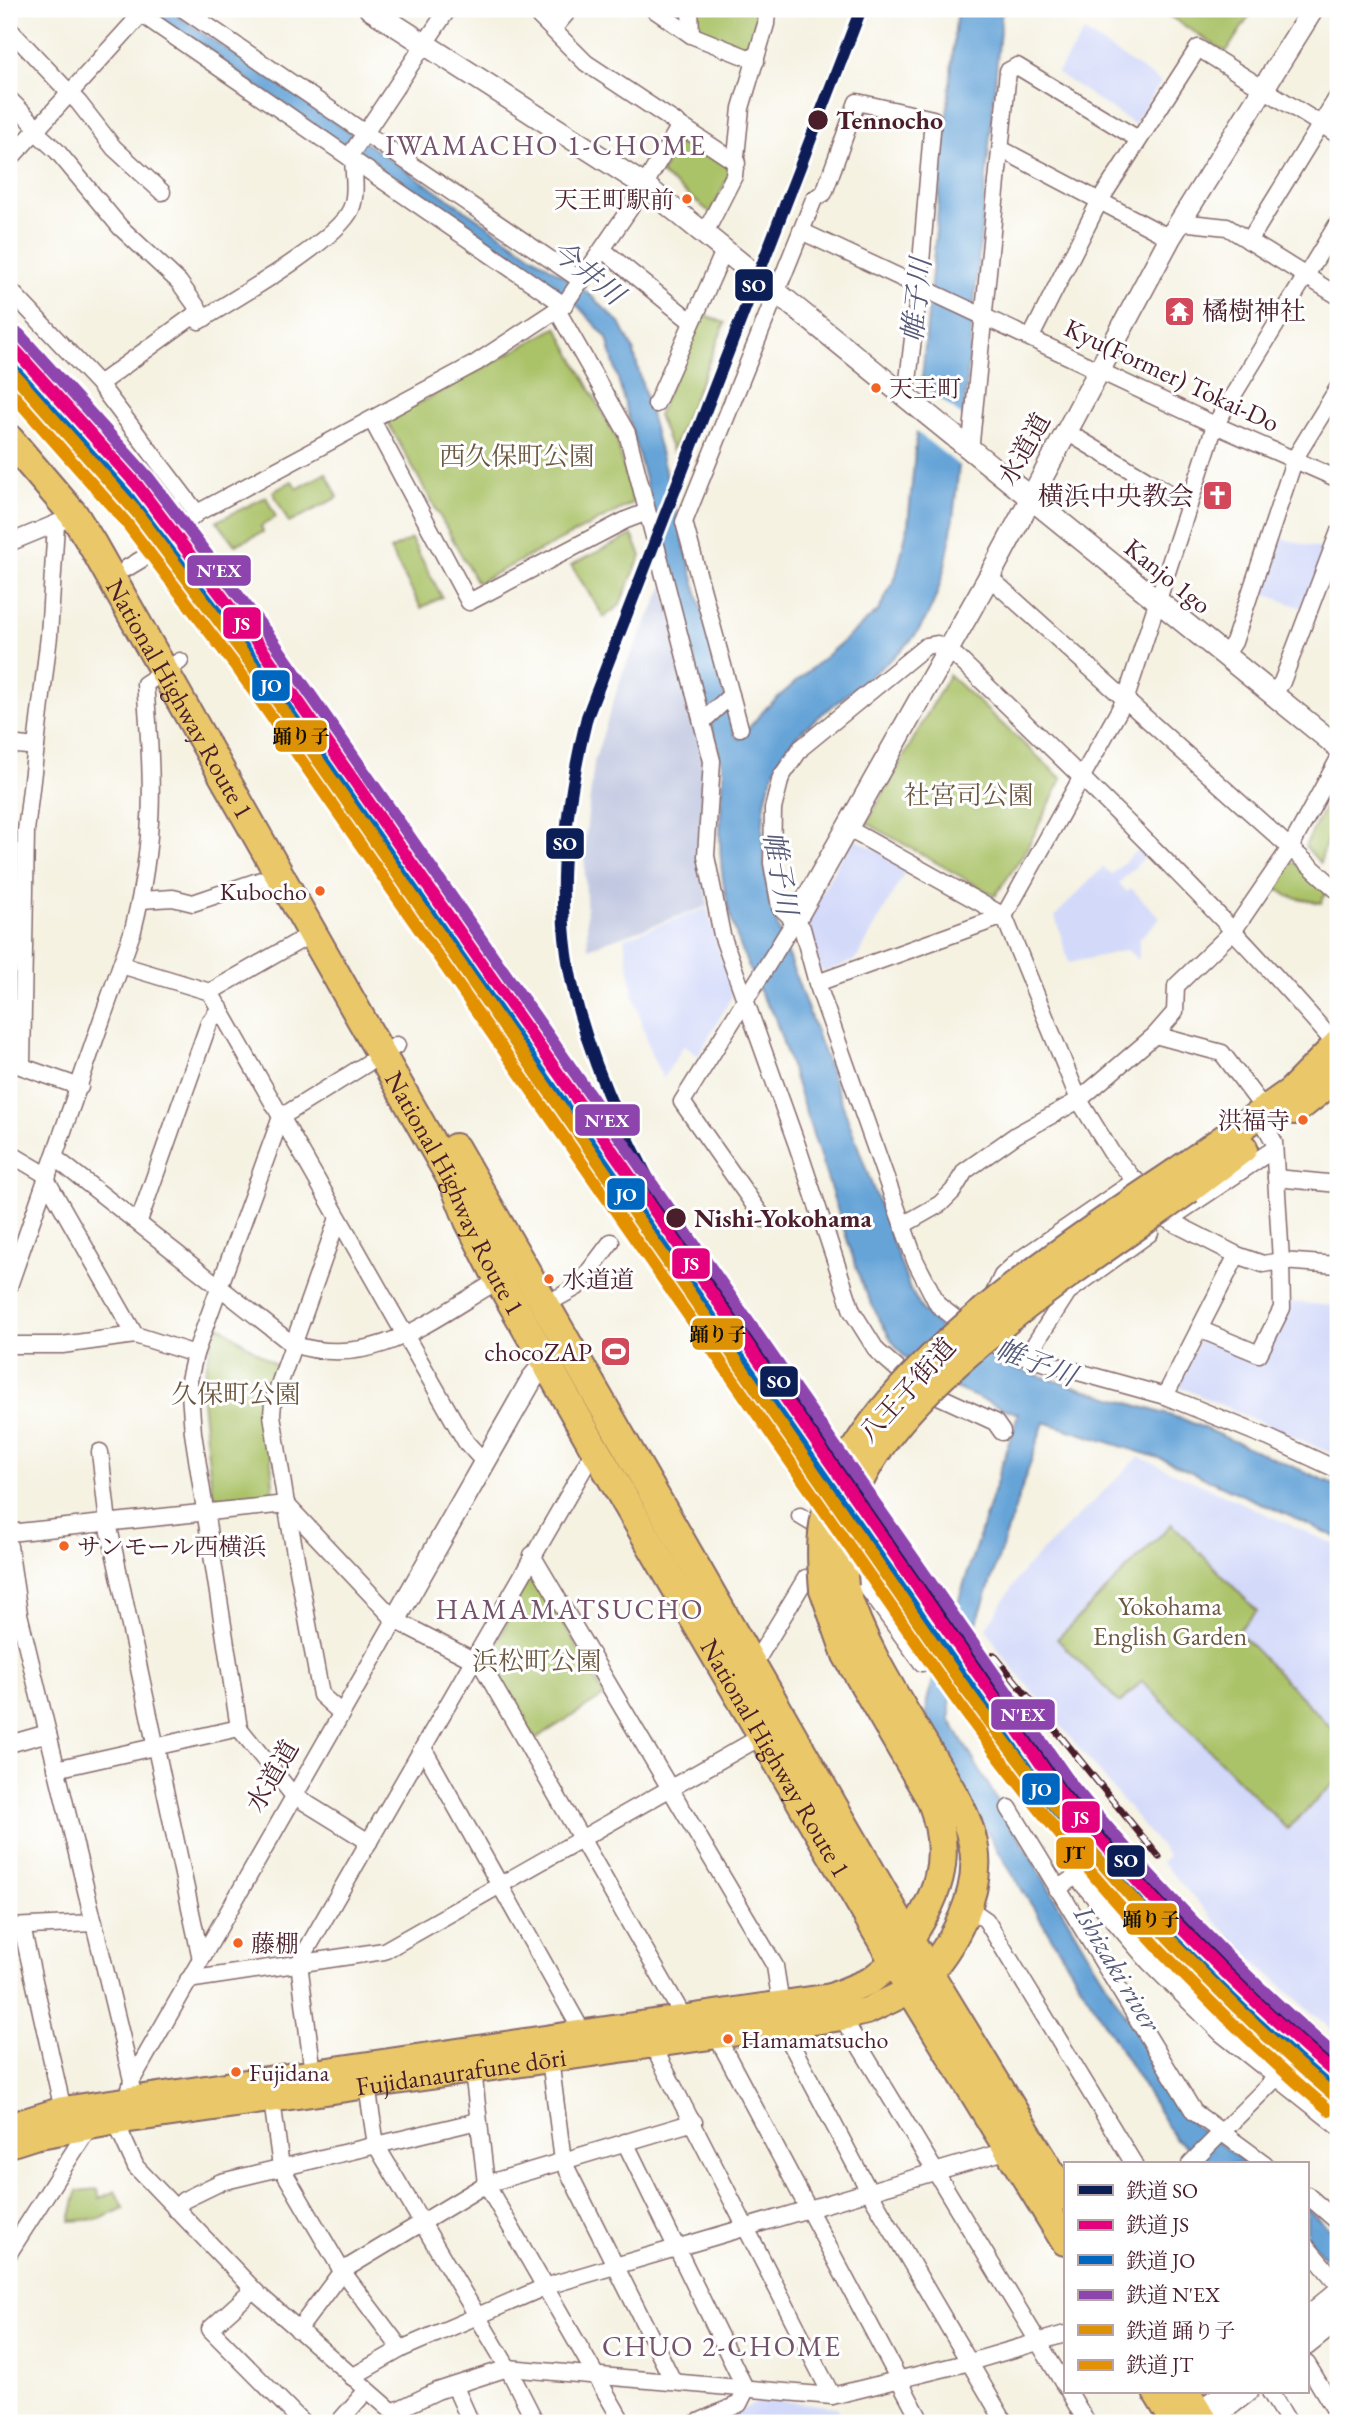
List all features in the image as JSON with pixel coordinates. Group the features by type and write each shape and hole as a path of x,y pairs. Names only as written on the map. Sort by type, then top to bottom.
{"highway":[{"name":"National Highway Route 1","path":"9,415 89,505 127,568 172,666 279,874 313,933 390,1049 454,1183 468,1221 499,1280 764,1735 902,1950"},
{"name":"National Highway Route 1","path":"9,439 172,666 390,1049 545,1305 752,1666 1009,2150 1064,2239"},
{"name":"八王子街道","path":"1267,1132 1309,1076 1338,1046"},
{"name":"八王子街道","path":"902,1950 938,1887 943,1866 941,1823 931,1799 847,1655 823,1528 831,1497 861,1438 878,1416 911,1379 976,1317 1183,1180 1267,1132 1338,1076"},
{"name":"八王子街道","path":"834,1584 965,1818 973,1842 974,1863 967,1907 946,1949 920,1981"},
{"name":"National Highway Route 1","path":"920,1981 1064,2195"},
{"path":"1161,2394 1195,2412"}],"main road":[{"name":"Fujidanaurafune dōri","path":"9,2127 63,2110 583,2033 716,2035 856,1989 902,1950"},
{"name":"Fujidanaurafune dōri","path":"9,2144 34,2136 90,2126 127,2100 272,2100 550,2059 657,2033 684,2018 781,2015 842,2017 867,2011 920,1981"}],"street":[{"path":"183,9 582,281"},
{"path":"370,9 644,186 909,401"},
{"path":"99,384 193,316 200,321 314,246 345,220 353,205 351,159 365,133 449,9"},
{"path":"532,9 586,63 737,163"},
{"path":"553,29 570,9"},
{"path":"653,9 691,35 755,61"},
{"path":"690,9 691,35"},
{"path":"704,235 727,192 737,163 741,108 767,9"},
{"name":"水道道","path":"794,922 989,577 1098,368 1175,230 1313,9"},
{"path":"9,160 140,10 560,308 627,433 712,761 708,869 722,935 747,997 852,1311 877,1351 918,1386 995,1422 1003,1432"},
{"path":"9,29 70,93 114,148 162,192"},
{"path":"1031,338 1099,202 1198,48 1338,135"},
{"path":"967,449 985,317 1008,71 1017,66 1138,139"},
{"path":"1249,242 1338,96"},
{"path":"9,99 57,151 120,227 179,282 205,318"},
{"path":"740,728 684,523 814,199 824,193 857,102 933,119 909,401"},
{"path":"127,568 152,553 197,513 476,363 560,308 603,250 679,127"},
{"path":"1001,149 1099,202 1175,230 1227,227 1338,296"},
{"path":"817,983 1003,916 1126,698 1215,425 1338,223"},
{"path":"801,232 919,287"},
{"path":"603,250 692,322"},
{"path":"656,404 724,251"},
{"name":"Kyu(Former) Tokai-Do","path":"919,287 1098,368 1215,425 1338,479"},
{"path":"9,289 99,384 197,513"},
{"path":"1224,657 1234,642 1295,458 1338,388"},
{"name":"Kanjo 1go","path":"909,401 1338,747"},
{"path":"372,420 469,602 626,520 647,512"},
{"path":"1066,432 1189,505"},
{"path":"9,543 65,519"},
{"path":"65,519 54,579 26,831 16,946 15,1064 79,1087"},
{"path":"1272,696 1282,682 1338,534"},
{"path":"989,577 1338,891"},
{"path":"1338,1046 1234,930 1081,776 947,649 937,644 926,646 900,664 801,748 781,777 773,809 772,863 780,907 802,928 817,983 915,1260 938,1305 982,1339 1027,1356 1165,1396 1269,1438 1338,1470"},
{"path":"9,1286 121,965 141,900 152,823 152,769 145,684 172,666"},
{"path":"703,721 731,695"},
{"path":"9,744 36,747"},
{"path":"903,1225 940,1204 953,1191 965,1171 1016,1135 1079,1100 1155,1035 1175,1012 1176,986 1234,930 1290,848 1338,760"},
{"path":"847,828 1003,916 1079,1100 1111,1152 1168,1220 1237,1255 1263,1264 1281,1261 1338,1265"},
{"path":"141,900 173,898 192,904 279,874"},
{"path":"764,1219 682,1102 794,922"},
{"path":"211,992 313,933"},
{"path":"121,965 211,992 466,1442 485,1463"},
{"path":"139,1221 209,1023 220,1008"},
{"path":"1155,1035 1222,1054 1258,1101 1276,1178 1282,1308 1259,1353 1199,1329"},
{"path":"369,1842 293,1795 239,1728 190,1403 189,1380 195,1354 281,1117 390,1049"},
{"path":"1027,1356 1068,1292 1168,1220 1267,1132"},
{"path":"9,1153 47,1178 135,1335"},
{"path":"54,1157 139,1221 292,1344 332,1354 355,1352 405,1335 499,1280"},
{"path":"1276,1178 1338,1184"},
{"path":"982,1339 993,1290 1002,1276 1019,1260 1136,1180"},
{"path":"338,1218 277,1386 272,1415 321,1695 341,1713"},
{"path":"545,1305 577,1287 611,1242"},
{"path":"1165,1396 1237,1255"},
{"path":"9,1345 62,1345 135,1335 195,1354"},
{"name":"水道道","path":"127,2100 188,1980 532,1380 546,1362 570,1349"},
{"path":"313,2073 299,1964 595,1449"},
{"path":"100,1452 108,1523 201,1959"},
{"path":"9,1533 286,1504"},
{"path":"286,1504 395,1620 474,1658 684,2018"},
{"path":"800,1516 830,1534 834,1584"},
{"path":"9,1546 19,1614 94,1923 127,2100 121,2134 136,2167 253,2290 396,2418 437,2391 508,2368 832,2396 970,2362 1064,2334"},
{"path":"532,1555 775,1966 781,2015 869,2191 1006,2423"},
{"path":"752,1666 806,1578 834,1584 858,1574 922,1663"},
{"path":"57,1769 239,1728"},
{"path":"9,1744 48,1733"},
{"path":"188,1980 384,1951 764,1735"},
{"path":"422,1748 583,2033"},
{"path":"1009,1808 1194,2112 1219,2135 1262,2162"},
{"path":"1057,1889 1076,1877 1149,1962 1222,2034 1338,2126"},
{"path":"967,1907 986,1920 1133,2162"},
{"path":"63,2110 15,1927 94,1923"},
{"path":"842,2017 1064,2384"},
{"path":"657,2033 657,2054 832,2396"},
{"path":"716,2035 922,2423"},
{"path":"550,2059 563,2161 673,2381"},
{"path":"473,2070 486,2184 547,2286 623,2423"},
{"path":"1195,2161 1277,2077"},
{"path":"367,2086 376,2145 508,2368 536,2423"},
{"path":"272,2100 281,2167 342,2272 401,2349"},
{"path":"175,2209 184,2200 220,2182 478,2121"},
{"path":"298,2330 342,2272 486,2184 694,2122"},
{"path":"9,2253 90,2126"},
{"path":"625,2143 746,2390"},
{"path":"352,2377 401,2349 547,2286 1009,2150"},
{"path":"1308,2196 1338,2222"},
{"path":"1308,2248 1338,2286 1308,2314"},
{"path":"253,2290 210,2329 303,2423"},
{"path":"1308,2329 1338,2306"},
{"path":"1308,2346 1338,2322"},
{"path":"1308,2366 1338,2415"},
{"path":"455,2387 471,2423"},
{"path":"338,2423 367,2390"},
{"path":"696,2423 739,2404 746,2390"},
{"path":"1070,2394 1087,2423"},
{"path":"1195,2412 1224,2394"},
{"path":"1195,2412 1244,2394"},
{"path":"1271,2394 1289,2423"}],"shaded area":[{"path":"1084,32 1161,82 1134,124 1057,73"},
{"path":"1273,536 1326,550 1304,609 1254,590"},
{"path":"664,586 708,760 701,860 708,906 588,948 584,850 594,762 623,671"},
{"path":"852,837 908,867 856,960 825,972 820,969 807,919"},
{"path":"1138,849 1145,857 1119,883 1127,892 1131,888 1160,918 1139,939 1139,961 1127,950 1069,963 1055,916 1103,867 1112,874"},
{"path":"707,908 732,996 698,1056 684,1045 663,1079 651,1054 633,993 624,938"},
{"path":"1287,1302 1338,1306 1338,1433 1333,1454 1176,1385 1201,1336 1259,1359"},
{"path":"1139,1457 1338,1546 1338,2036 1244,1952 1161,1862 1168,1856 1002,1655 986,1628 1024,1569"},
{"path":"765,2399 837,2407 845,2423 714,2423"}],"green space":[{"path":"697,9 764,9 754,58 698,33"},
{"path":"1158,9 1254,9 1226,52"},
{"path":"682,137 732,168 711,213 661,174"},
{"path":"702,314 725,323 672,451 658,415"},
{"name":"西久保町公園","path":"557,327 616,438 633,503 477,583 387,421"},
{"path":"326,473 338,497 289,523 273,492 292,481 297,489"},
{"path":"266,497 276,517 261,526 263,532 235,545 217,521"},
{"path":"632,535 641,556 619,606 604,617 571,565"},
{"path":"411,539 442,597 421,608 390,550"},
{"name":"社宮司公園","path":"949,675 1062,779 1025,852 995,896 867,823"},
{"path":"1338,780 1338,803 1320,863 1305,846"},
{"path":"1292,863 1296,863 1327,891 1321,903 1288,896 1274,886"},
{"name":"久保町公園","path":"216,1323 277,1366 267,1413 274,1497 223,1504 212,1492 201,1391"},
{"name":"Yokohama English Garden","path":"1172,1524 1257,1611 1237,1631 1338,1735 1338,1779 1287,1829 1142,1681 1120,1703 1057,1639"},
{"name":"浜松町公園","path":"529,1575 539,1578 604,1696 535,1739 489,1661"},
{"path":"97,2189 100,2198 115,2191 124,2208 100,2219 70,2221 77,2191"}],"water":[{"path":"145,9 167,9 588,293 620,323 633,349 735,736 739,739 767,707 879,610 896,576 908,525 957,9 1002,9 958,475 951,537 942,579 927,617 909,642 888,662 809,724 781,757 766,797 763,818 764,862 770,906 910,1289 923,1311 940,1327 1010,1367 1185,1420 1338,1486 1338,1538 1162,1459 1044,1422 950,1703 950,1720 1086,1951 1194,2125 1244,2162 1207,2162 1175,2138 997,1849 926,1723 927,1700 1018,1414 956,1388 912,1363 890,1337 861,1282 774,1015 756,983 730,915 720,846 724,772 607,338 579,307"},
{"path":"1308,2209 1338,2237 1338,2271 1308,2239"}],"pier":[{"path":"919,382 967,420 962,468 913,429"}],"railway":[{"path":"994,1655 1159,1857"}],"rail line":[{"name":"SO","path":"861,9 587,717 572,790 563,864 565,938 570,975 579,1012 602,1079 630,1143 663,1206 739,1326 1006,1704 1120,1854 1223,1967 1338,2066"},
{"name":"N'EX","path":"19,334 148,477 273,641 1072,1785 1199,1927 1267,1994 1338,2058"},
{"name":"JS","path":"9,343 137,485 262,649 1061,1793 1193,1940 1264,2010 1338,2076"},
{"name":"JO","path":"9,364 126,494 251,657 1050,1802 1115,1878 1183,1951 1329,2087"},
{"name":"踊り子","path":"9,369 136,512 251,664 961,1683 1047,1797 1136,1903 1183,1954 1284,2052 1338,2099"},
{"name":"JT","path":"9,390 125,521 240,672 993,1749 1080,1860 1173,1964 1274,2062 1329,2110"}],"place":[{"name":"Tennocho","path":"818,120"},
{"name":"天王町駅前","path":"687,199"},
{"name":"橘樹神社","path":"1179,311"},
{"name":"天王町","path":"876,388"},
{"name":"横浜中央教会","path":"1217,496"},
{"name":"Kubocho","path":"320,891"},
{"name":"洪福寺","path":"1303,1120"},
{"name":"Nishi-Yokohama","path":"676,1218"},
{"name":"水道道","path":"549,1279"},
{"name":"chocoZAP","path":"615,1352"},
{"name":"サンモール西横浜","path":"64,1546"},
{"name":"藤棚","path":"238,1943"},
{"name":"Hamamatsucho","path":"728,2039"},
{"name":"Fujidana","path":"236,2072"}],"district":[{"name":"IWAMACHO 1-CHOME","path":"546,145"},
{"name":"HAMAMATSUCHO","path":"570,1609"},
{"name":"CHUO 2-CHOME","path":"722,2346"}],"water label":[{"name":"今井川","path":"588,272"},
{"name":"帷子川","path":"916,300"},
{"name":"帷子川","path":"781,873"},
{"name":"帷子川","path":"1036,1362"},
{"name":"Ishizaki river","path":"1118,1968"}]}
